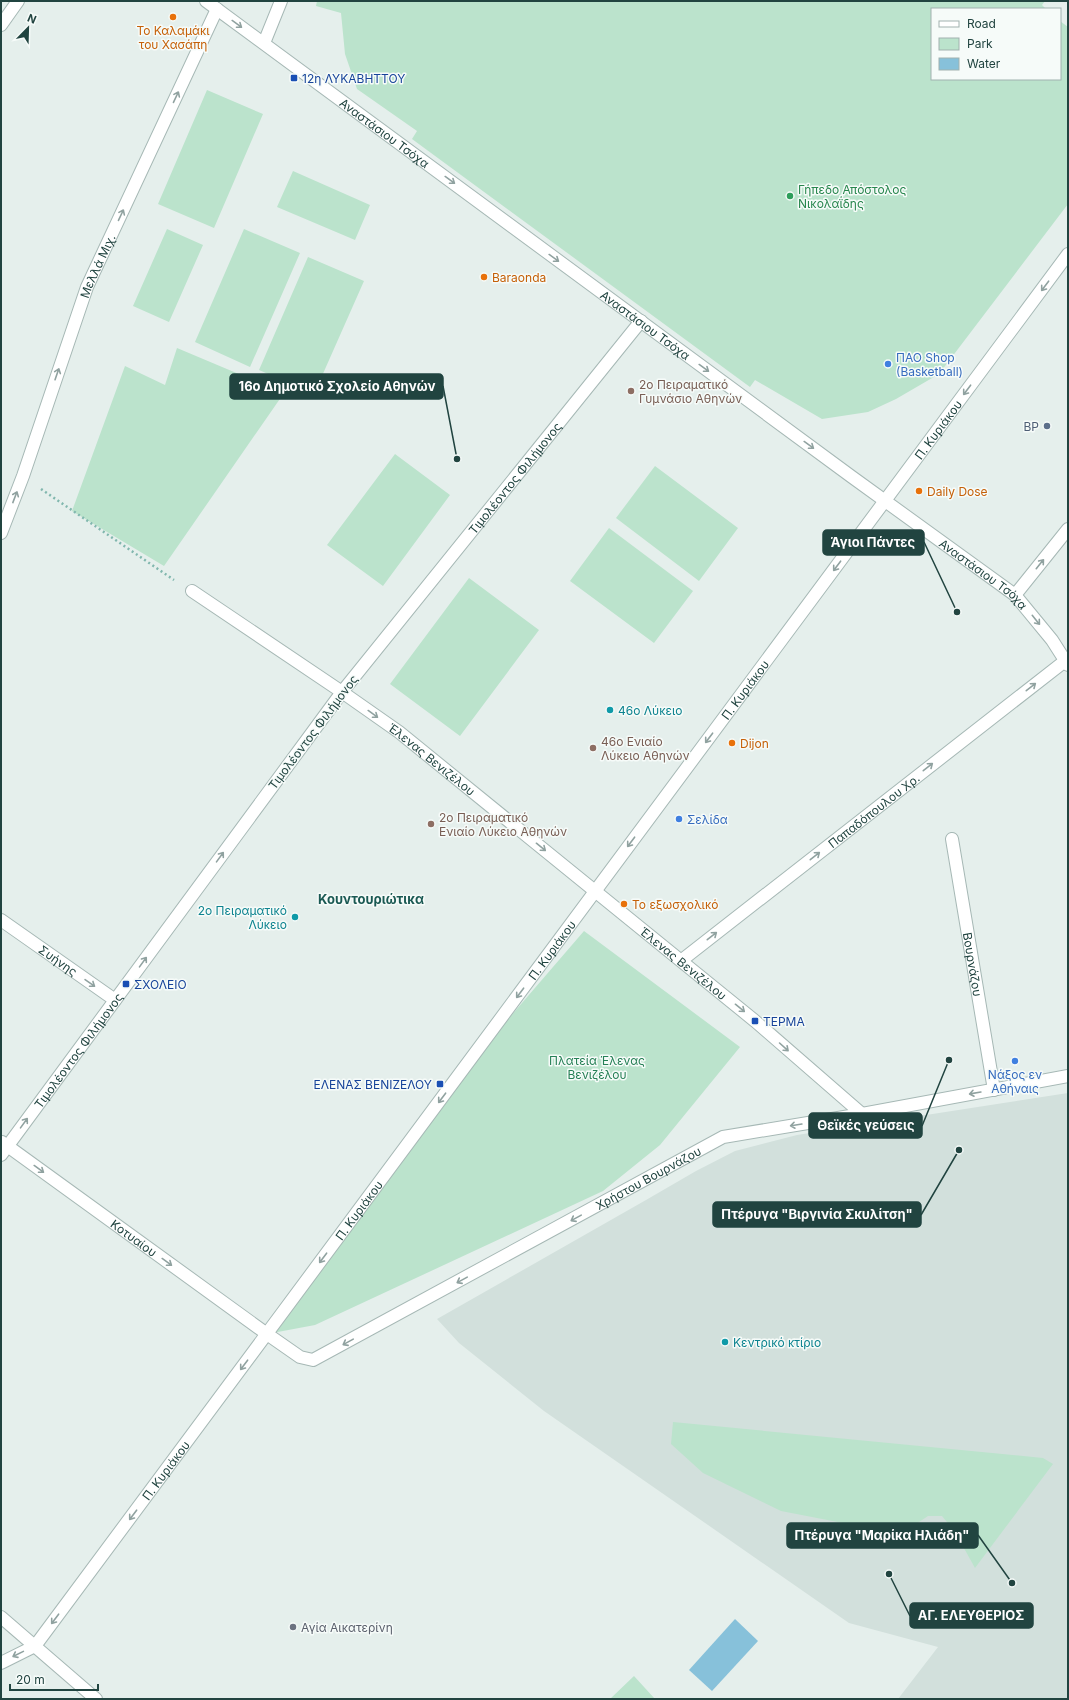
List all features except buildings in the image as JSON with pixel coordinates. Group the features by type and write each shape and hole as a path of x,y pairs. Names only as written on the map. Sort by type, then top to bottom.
{"street":[{"path":"1,25 18,1"},
{"name":"Αναστάσιου Τσόχα","path":"206,1 1015,595 1052,640 1067,663"},
{"path":"264,43 281,1"},
{"name":"Μελλά Μιχ.","path":"1,533 23,476 87,287 217,9"},
{"name":"Π. Κυριάκου","path":"35,1646 1068,254"},
{"name":"Τιμoλέοντος Φιλήμονος","path":"3,1147 115,1000 342,692 641,321"},
{"path":"1015,595 1068,529"},
{"name":"Έλενας Βενιζέλου","path":"192,591 399,732 682,960 862,1114"},
{"name":"Παπαδόπουλου Χρ.","path":"682,960 1067,663"},
{"name":"Βουρνάζου","path":"952,839 994,1090"},
{"name":"Συήνης","path":"1,920 115,1000"},
{"name":"Χρήστου Βουρνάζου","path":"267,1334 300,1357 312,1360 723,1137 862,1114 1068,1076"},
{"name":"Κοτυαίου","path":"3,1147 267,1334"},
{"path":"1,1617 96,1699"},
{"path":"1,1662 35,1646"}],"path":[{"path":"23,476 192,591"}],"shaded area":[{"path":"1068,1093 1068,1699 898,1699 938,1647 849,1623 544,1411 459,1343 437,1319 696,1171 735,1151 797,1135"}],"green space":[{"path":"317,1 1045,1 1042,5 1045,8 931,8 931,80 1061,80 1061,22 1068,27 1068,204 939,374 896,399 868,412 822,419 755,380 750,387 412,139 417,131 357,89 345,54 341,13 316,6"},
{"path":"207,90 263,114 214,228 158,204"},
{"path":"293,171 370,205 355,240 277,207"},
{"path":"167,229 203,245 169,322 133,306"},
{"path":"244,229 300,253 250,367 195,342"},
{"path":"308,257 364,281 314,394 259,370"},
{"path":"177,348 284,393 164,566 72,511 125,366 165,385"},
{"path":"395,454 450,495 383,586 327,545"},
{"path":"655,466 738,528 699,581 616,518"},
{"path":"609,528 693,591 654,643 570,581"},
{"path":"469,578 539,630 460,736 390,684"},
{"name":"Πλατεία Έλενας Βενιζέλου","path":"584,931 740,1047 660,1145 603,1191 315,1325 267,1334 441,1097"},
{"path":"673,1422 1043,1458 1053,1464 975,1568 955,1532 942,1516 928,1516 910,1528 848,1524 781,1511 703,1473 671,1444"},
{"path":"634,1676 655,1699 610,1699"}],"water":[{"path":"735,1619 758,1641 712,1691 689,1670"}],"place":[{"name":"Το Καλαμάκι του Χασάπη","path":"173,17"},
{"name":"12η ΛΥΚΑΒΗΤΤΟΥ","path":"294,78"},
{"name":"Γήπεδο Απόστολος Νικολαΐδης","path":"790,196"},
{"name":"Baraonda","path":"484,277"},
{"name":"ΠΑΟ Shop (Basketball)","path":"888,364"},
{"name":"2ο Πειραματικό Γυμνάσιο Αθηνών","path":"631,391"},
{"name":"BP","path":"1047,426"},
{"name":"16ο Δημοτικό Σχολείο Αθηνών","path":"457,459"},
{"name":"Daily Dose","path":"919,491"},
{"name":"Άγιοι Πάντες","path":"957,612"},
{"name":"46o Λύκειο","path":"610,710"},
{"name":"Dijon","path":"732,743"},
{"name":"46ο Ενιαίο Λύκειο Αθηνών","path":"593,748"},
{"name":"Σελίδα","path":"679,819"},
{"name":"2ο Πειραματικό Ενιαίο Λύκειο Αθηνών","path":"431,824"},
{"name":"Το εξωσχολικό","path":"624,904"},
{"name":"2ο Πειραματικό Λύκειο","path":"295,917"},
{"name":"ΣΧΟΛΕΙΟ","path":"126,984"},
{"name":"ΤΕΡΜΑ","path":"755,1021"},
{"name":"Θεϊκές γεύσεις","path":"949,1060"},
{"name":"Νάξος εν Αθήναις","path":"1015,1061"},
{"name":"ΕΛΕΝΑΣ ΒΕΝΙΖΕΛΟΥ","path":"440,1084"},
{"name":"Πτέρυγα \"Βιργινία Σκυλίτση\"","path":"959,1150"},
{"name":"Κεντρικό κτίριο","path":"725,1342"},
{"name":"ΑΓ. ΕΛΕΥΘΕΡΙΟΣ","path":"889,1574"},
{"name":"Πτέρυγα \"Μαρίκα Ηλιάδη\"","path":"1012,1583"},
{"name":"Αγία Αικατερίνη","path":"293,1627"}],"district":[{"name":"Κουντουριώτικα","path":"371,899"}]}
